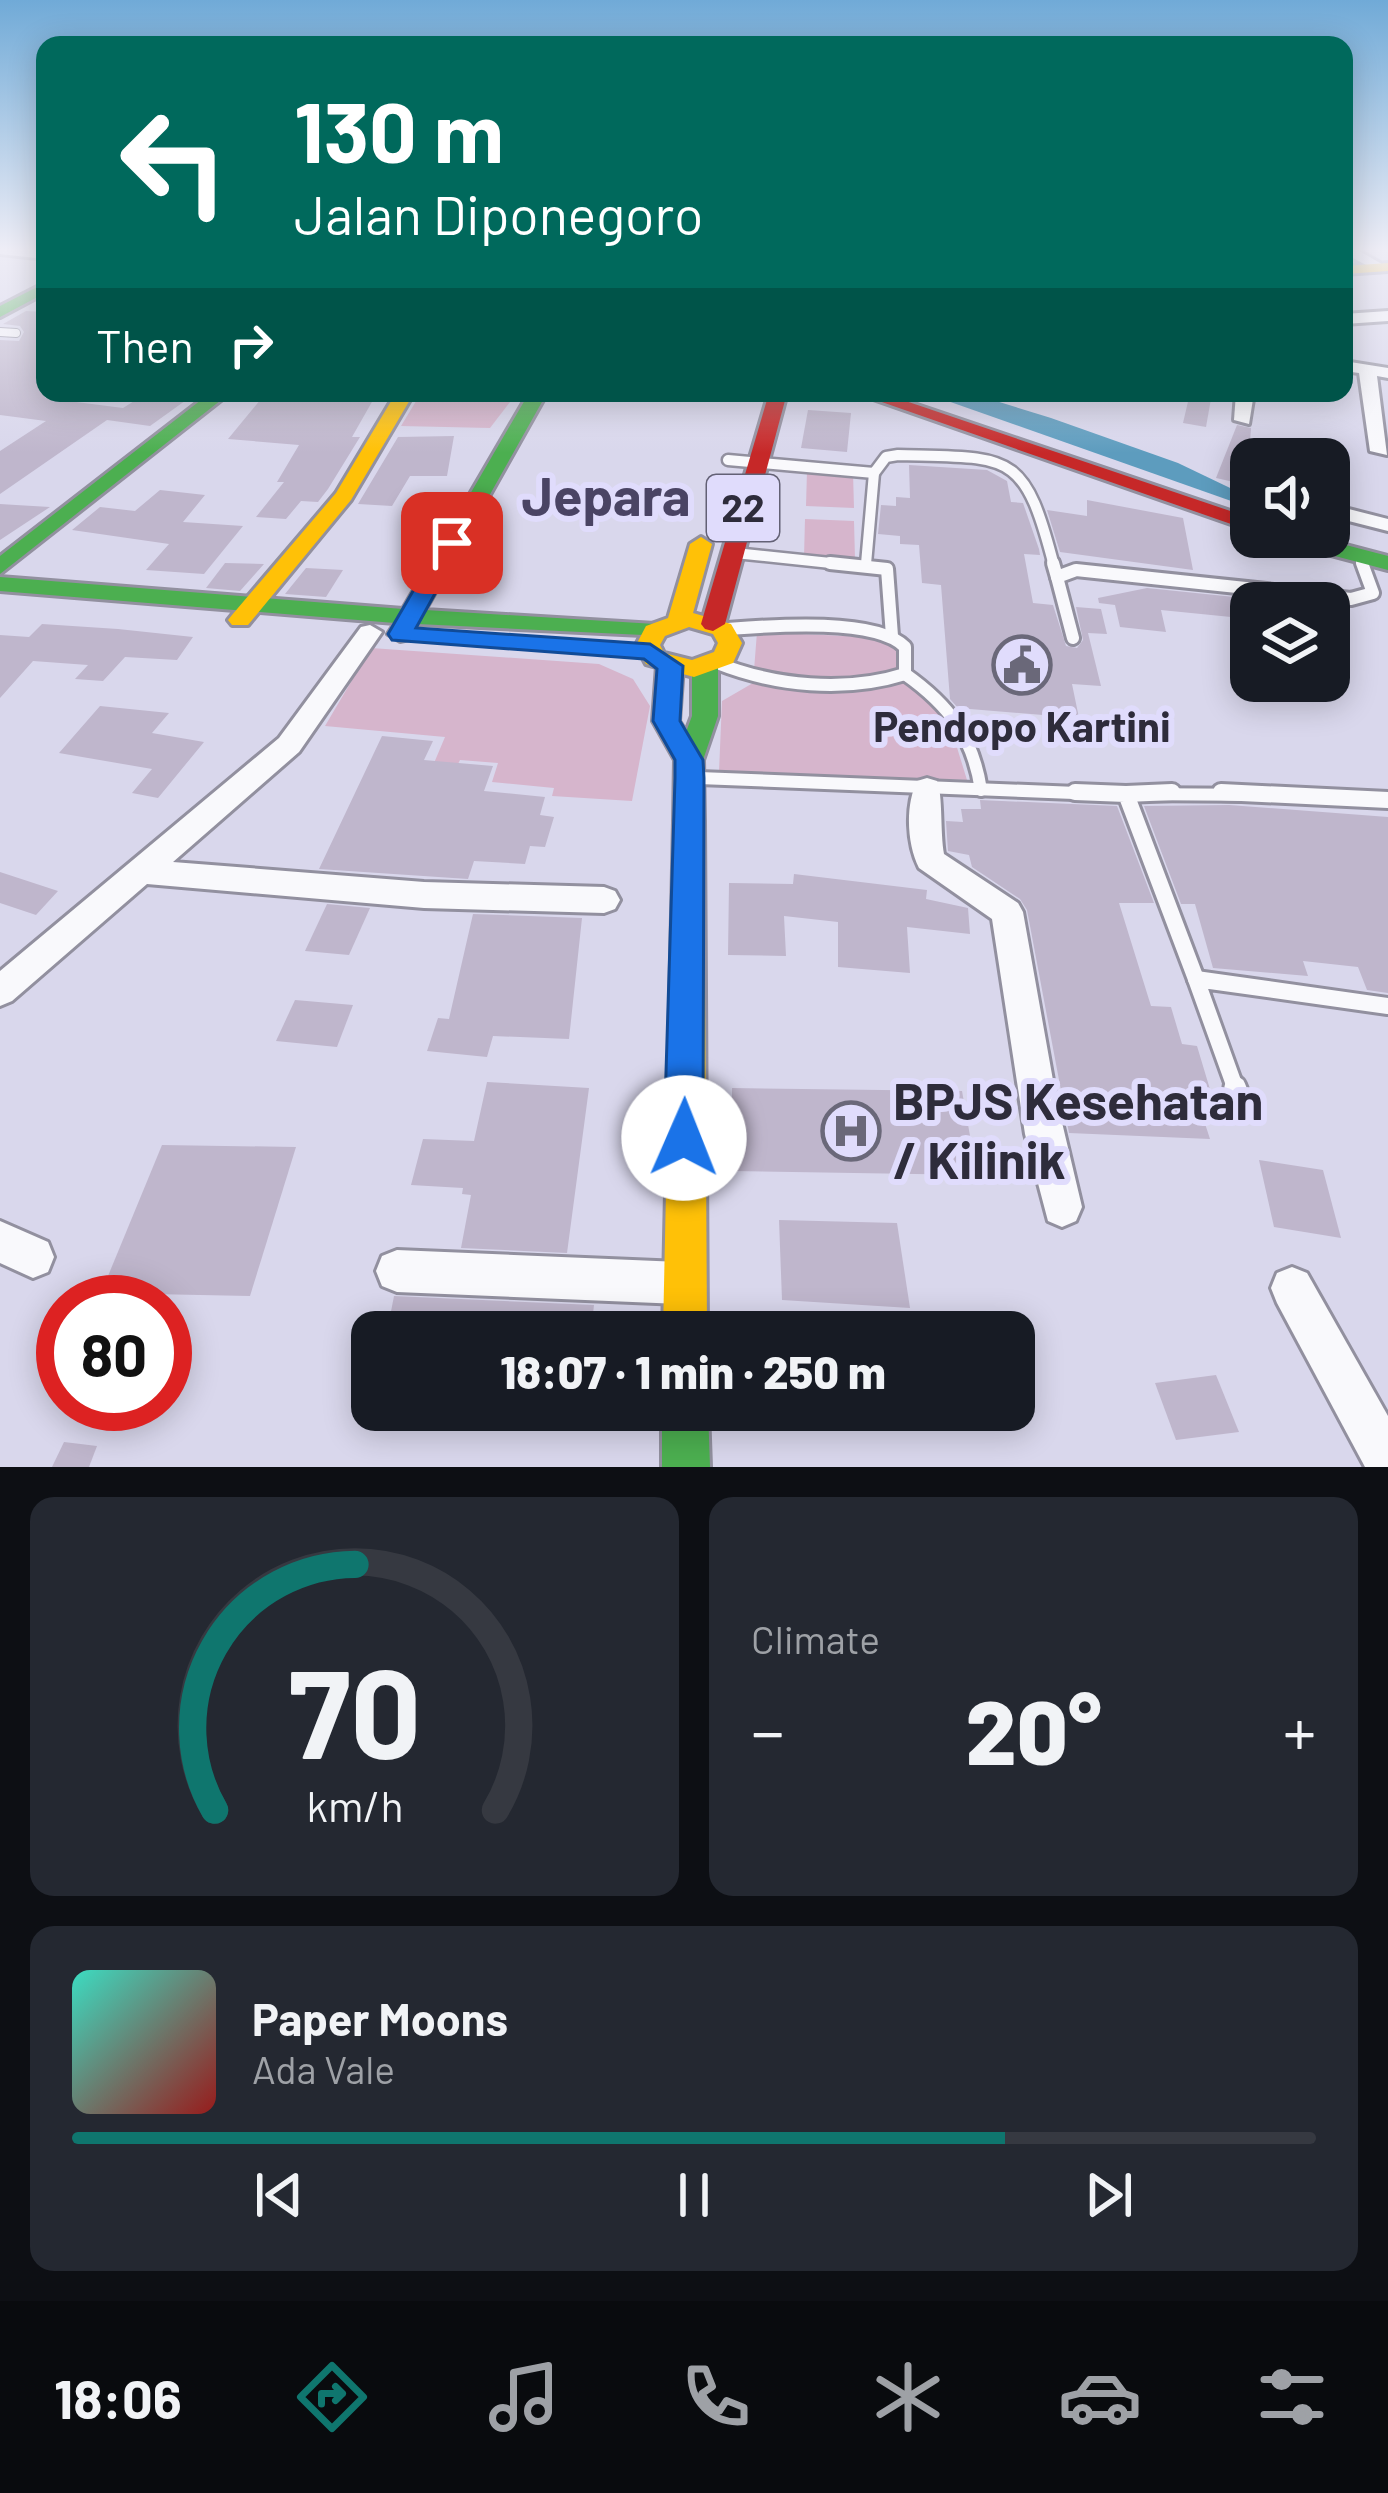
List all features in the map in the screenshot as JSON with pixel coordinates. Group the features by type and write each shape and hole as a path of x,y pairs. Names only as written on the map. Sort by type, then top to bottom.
{"main road":[{"path":"0,567 210,402"},
{"path":"245,614 344,496 400,402"},
{"path":"393,628 532,402"},
{"name":"22","path":"689,769 666,721 664,642 749,402"},
{"name":"22","path":"685,1311 689,769 706,716 711,665 728,650 717,627 730,553 775,402"},
{"path":"893,402 1230,512"},
{"path":"0,584 393,628 664,642 717,627"},
{"path":"0,605 245,614 393,628"},
{"path":"664,642 711,665"},
{"path":"686,1431 686,1467"}],"street":[{"path":"1353,368 1388,373"},
{"path":"1367,370 1380,451"},
{"path":"1244,420 1245,402"},
{"path":"1350,516 1388,525"},
{"path":"6,977 141,872 289,745 393,628"},
{"path":"927,788 922,820 930,860 1007,912 1025,1041 1036,1067 1062,1207"},
{"path":"141,872 424,895 604,900"},
{"path":"397,1271 684,1283"},
{"path":"1292,1288 1388,1462"}],"lane":[{"path":"0,332 8,323"},
{"path":"866,564 874,473 882,460 898,455 976,457 1016,467 1033,485 1073,638"},
{"path":"728,460 874,473"},
{"path":"730,553 884,567 892,574 892,636 909,656 905,674"},
{"path":"1057,577 1085,569 1361,599 1372,593 1374,560"},
{"path":"717,627 773,626 892,636"},
{"path":"711,665 772,679 870,683 905,674"},
{"path":"905,674 944,703 971,737 981,790"},
{"path":"689,769 927,788 1126,794 1198,791 1388,800"},
{"path":"1126,794 1240,1097"},
{"path":"1196,979 1388,1006"}],"shaded area":[{"path":"416,402 510,402 490,428 401,426"},
{"path":"807,471 853,473 854,508 806,506"},
{"path":"805,519 854,521 855,559 804,557"},
{"path":"757,632 891,638 903,654 909,679 951,728 967,780 719,772 722,701 753,683"},
{"path":"371,648 599,664 633,679 650,706 632,801 552,796 554,788 492,782 498,763 460,760 451,778 429,775 445,737 325,726"}],"water":[{"path":"951,402 999,402 1178,463 1230,488 1230,501"}],"building":[{"path":"16,316 36,316 36,402 123,408 133,402 183,402 150,426 107,420 0,494 0,451 46,421 0,415 0,340 19,341 24,332 20,326 3,324"},
{"path":"259,402 372,402 352,437 360,437 328,489 318,502 301,501 286,519 256,517 284,482 277,482 299,445 228,439"},
{"path":"1188,402 1210,402 1206,427 1183,423"},
{"path":"808,410 851,413 847,452 801,448"},
{"path":"1237,425 1251,428 1250,438 1232,438"},
{"path":"454,436 447,476 410,476 392,506 358,504 398,437"},
{"path":"1230,443 1230,481 1216,478"},
{"path":"909,465 987,470 1007,481 1011,502 1023,503 1039,549 1040,555 1024,554 1033,603 1053,605 1066,646 1077,648 1083,640 1076,607 1101,609 1107,634 1088,633 1101,686 1072,684 1079,718 958,708 950,699 941,585 922,583 919,545 900,544 900,536 878,534 881,505 896,506 896,497 910,498"},
{"path":"160,490 205,495 183,522 243,526 204,574 146,570 169,544 72,530 100,507 135,511"},
{"path":"1087,500 1183,518 1193,570 1060,552 1047,510 1087,516"},
{"path":"0,504 16,505 50,507 0,540"},
{"path":"225,563 264,564 240,591 206,588"},
{"path":"306,568 343,570 326,597 285,594"},
{"path":"1147,588 1230,597 1230,617 1161,610 1166,632 1120,627 1115,605 1099,603 1098,598"},
{"path":"42,624 193,637 177,660 125,657 103,681 75,679 88,665 33,661 0,698 0,635 29,637"},
{"path":"100,706 169,713 152,733 204,742 158,798 132,793 152,769 59,753"},
{"path":"382,736 433,741 424,760 493,766 484,791 545,797 540,815 554,817 545,847 530,846 525,864 474,861 468,879 319,869"},
{"path":"980,800 1117,806 1154,903 1119,903 1151,1006 1171,1007 1182,1044 1197,1046 1212,1096 1196,1096 1210,1139 1069,1133 1027,910 1020,899 972,867 969,855 948,851 946,821 963,822 961,809 981,809"},
{"path":"1229,805 1388,817 1388,993 1367,990 1358,967 1303,961 1308,976 1213,968 1195,904 1181,904 1144,806"},
{"path":"0,872 58,891 36,915 0,903"},
{"path":"794,874 927,890 926,899 968,908 970,934 907,927 910,973 838,967 838,922 784,916 786,956 728,955 729,883 793,884"},
{"path":"327,904 370,908 349,955 305,951"},
{"path":"473,914 582,918 569,1039 493,1036 487,1057 427,1051 438,1018 449,1019"},
{"path":"295,1000 353,1005 337,1047 276,1041"},
{"path":"487,1082 589,1088 567,1253 461,1248 471,1195 462,1194 463,1188 411,1185 423,1139 474,1141"},
{"name":"BPJS Kesehatan / Kilinik","path":"732,1088 962,1091 977,1175 732,1171"},
{"path":"162,1145 296,1147 250,1296 192,1295 192,1275 108,1275"},
{"path":"1259,1160 1323,1170 1341,1238 1274,1227"},
{"path":"779,1220 897,1223 910,1308 782,1300"},
{"path":"394,1296 594,1305 593,1311 391,1311"},
{"path":"1216,1375 1239,1432 1176,1440 1155,1383"},
{"path":"64,1442 97,1446 89,1467 52,1467"}],"traffic: fast":[{"path":"0,567 210,402"},
{"path":"400,634 533,402"},
{"path":"1350,553 1388,563"},
{"path":"0,584 250,607 655,631"},
{"path":"670,666 666,721 689,760"},
{"path":"689,822 689,760 705,716 705,667"},
{"path":"685,1431 686,1467"}],"traffic: slow":[{"path":"240,620 344,496 400,402"},
{"path":"679,620 701,544"},
{"path":"688,619 722,629 730,643 724,657 694,669 655,658 648,645 655,631 688,619"},
{"path":"685,1311 689,822"}],"traffic: jam":[{"path":"713,624 775,402"},
{"path":"891,402 1230,518"}],"place":[{"name":"Pendopo Kartini","path":"1022,665"},
{"name":"BPJS Kesehatan / Kilinik","path":"851,1131"}],"district":[{"name":"Jepara","path":"606,497"}],"route":[{"path":"452,543 400,634 650,652 670,666 666,721 689,760 690,778 684,1138"}]}
